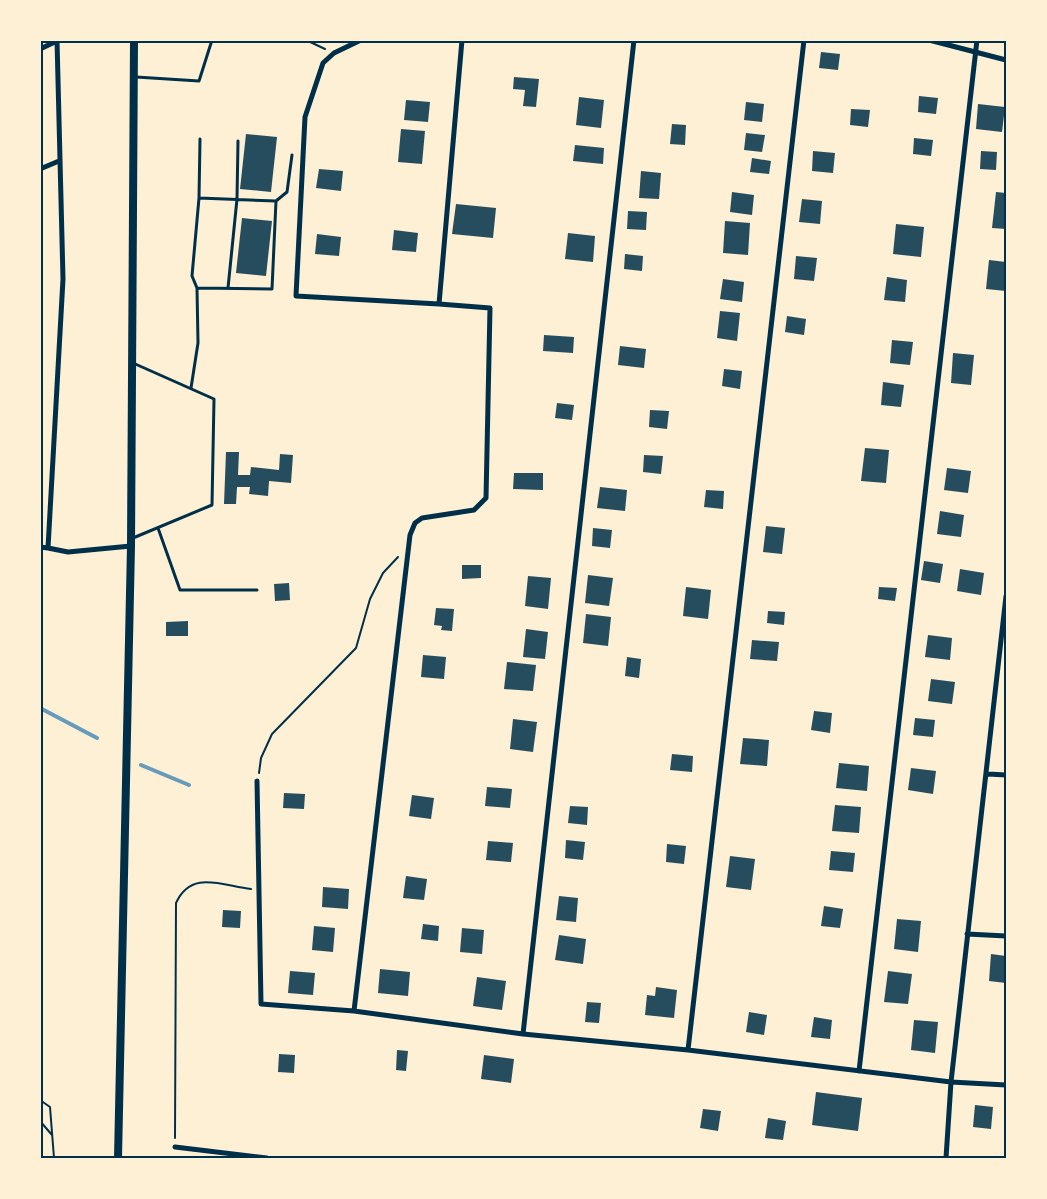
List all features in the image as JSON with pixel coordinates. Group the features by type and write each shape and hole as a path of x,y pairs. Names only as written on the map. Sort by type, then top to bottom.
{"main road":[{"path":"118,1158 131,542 134,40"}],"street":[{"path":"354,1011 407,547 415,523 422,518 474,510 486,498 490,308 296,296 305,117 323,63 334,53 361,40"},
{"path":"439,304 462,40"},
{"path":"523,1034 634,40"},
{"path":"688,1050 804,40"},
{"path":"929,40 1006,60"},
{"path":"860,1071 977,40"},
{"path":"40,49 57,41 63,279 48,548"},
{"path":"40,169 59,161"},
{"path":"40,547 68,552 131,542"},
{"path":"946,1158 951,1082 988,774 1006,596"},
{"path":"988,774 1006,775"},
{"path":"257,782 261,1004 354,1011 523,1034 688,1050 951,1082 1006,1086"},
{"path":"967,934 1006,936"},
{"path":"175,1147 267,1158"}],"lane":[{"path":"134,77 199,81 212,40"},
{"path":"191,388 198,342 197,288 192,276 200,198 200,139"},
{"path":"228,288 237,199 238,141"},
{"path":"200,198 276,201 287,192 292,156"},
{"path":"197,288 272,289 276,201"},
{"path":"131,362 214,399 212,505 131,542"},
{"path":"158,528 180,590 257,590"}],"path":[{"path":"306,40 334,53"},
{"path":"257,782 261,758 272,734 356,648 374,590 383,573 407,547"},
{"path":"175,1147 176,903 182,889 196,882 259,890"},
{"path":"40,1100 50,1107 54,1158"},
{"path":"40,1121 52,1135"}],"building":[{"path":"821,52 840,54 838,70 819,68"},
{"path":"514,77 539,79 536,107 523,106 525,90 513,89"},
{"path":"919,96 938,98 936,114 918,112"},
{"path":"579,97 604,100 601,128 576,125"},
{"path":"406,100 430,102 428,122 404,120"},
{"path":"746,102 764,104 762,122 744,120"},
{"path":"978,104 1005,107 1002,132 976,129"},
{"path":"851,109 870,110 868,127 850,125"},
{"path":"672,124 686,125 685,145 670,144"},
{"path":"401,129 425,131 422,164 398,162"},
{"path":"746,133 765,135 762,152 744,150"},
{"path":"246,134 277,137 271,192 240,189"},
{"path":"914,138 933,140 931,156 913,154"},
{"path":"575,145 604,148 603,164 573,161"},
{"path":"813,151 835,153 833,173 812,171"},
{"path":"981,151 997,152 996,170 980,169"},
{"path":"752,158 771,161 769,174 750,172"},
{"path":"319,169 343,171 341,191 316,188"},
{"path":"641,171 661,173 659,199 639,198"},
{"path":"732,192 754,195 752,215 730,212"},
{"path":"996,192 1006,193 1006,229 992,228"},
{"path":"802,199 822,201 820,224 799,222"},
{"path":"456,204 496,208 493,238 452,234"},
{"path":"628,211 647,212 646,230 627,229"},
{"path":"242,218 272,221 266,276 236,273"},
{"path":"725,221 750,223 748,255 723,253"},
{"path":"896,224 924,227 921,257 893,254"},
{"path":"394,230 418,233 416,252 392,250"},
{"path":"568,233 595,236 593,262 565,259"},
{"path":"317,234 341,237 339,256 315,254"},
{"path":"625,254 643,256 642,271 624,269"},
{"path":"796,256 817,258 814,281 794,279"},
{"path":"989,260 1006,262 1006,291 986,289"},
{"path":"887,277 907,280 905,302 884,300"},
{"path":"723,279 744,282 742,302 720,299"},
{"path":"720,311 740,313 737,341 717,338"},
{"path":"787,316 806,319 804,335 785,332"},
{"path":"544,335 574,337 573,353 543,351"},
{"path":"892,340 913,342 910,365 890,363"},
{"path":"620,346 646,349 644,368 618,365"},
{"path":"953,353 974,355 971,385 951,383"},
{"path":"724,369 742,371 740,389 722,386"},
{"path":"883,382 904,385 901,407 881,405"},
{"path":"557,403 574,405 572,420 555,418"},
{"path":"650,410 669,411 667,429 649,427"},
{"path":"865,448 889,450 886,483 861,481"},
{"path":"226,452 239,452 238,475 250,475 251,467 279,470 280,454 293,455 291,483 269,481 268,496 249,494 250,487 237,487 236,504 224,504"},
{"path":"644,455 663,456 661,474 643,472"},
{"path":"947,468 971,471 968,493 944,490"},
{"path":"514,473 543,473 543,490 513,489"},
{"path":"600,487 627,490 625,511 597,508"},
{"path":"706,490 724,491 723,509 704,507"},
{"path":"940,511 964,515 961,537 937,534"},
{"path":"766,526 785,528 782,554 763,552"},
{"path":"593,528 612,530 610,548 592,546"},
{"path":"924,561 943,564 940,583 921,580"},
{"path":"462,565 481,565 481,578 462,579"},
{"path":"960,569 984,573 981,595 957,591"},
{"path":"588,575 613,578 609,606 585,603"},
{"path":"528,576 551,578 548,609 525,606"},
{"path":"289,583 290,600 275,601 274,584"},
{"path":"686,587 711,590 708,619 683,616"},
{"path":"879,587 897,588 895,601 878,599"},
{"path":"436,608 454,609 452,631 441,630 442,626 434,625"},
{"path":"768,611 785,612 784,625 767,623"},
{"path":"586,614 611,617 608,646 583,643"},
{"path":"188,621 188,636 166,636 166,622"},
{"path":"526,629 548,632 545,659 523,657"},
{"path":"928,635 952,638 950,660 925,657"},
{"path":"752,640 779,642 777,661 750,659"},
{"path":"423,655 446,657 444,679 421,677"},
{"path":"627,657 641,659 639,678 625,676"},
{"path":"507,662 536,665 533,691 504,689"},
{"path":"931,679 955,682 952,704 928,701"},
{"path":"814,711 832,713 830,733 811,730"},
{"path":"915,718 935,720 933,737 913,735"},
{"path":"513,719 537,722 533,752 510,749"},
{"path":"743,738 769,740 767,766 740,764"},
{"path":"672,754 693,756 692,772 670,770"},
{"path":"839,763 869,766 867,791 836,788"},
{"path":"911,768 936,771 933,794 908,790"},
{"path":"487,787 512,789 510,808 485,806"},
{"path":"284,793 305,794 304,809 283,808"},
{"path":"412,795 434,798 431,819 409,816"},
{"path":"835,805 861,807 859,833 832,831"},
{"path":"570,806 588,807 587,825 568,823"},
{"path":"566,840 585,842 583,860 565,858"},
{"path":"488,841 513,843 511,862 486,860"},
{"path":"667,844 686,846 684,864 666,862"},
{"path":"831,851 855,853 853,872 829,870"},
{"path":"730,856 755,859 751,890 726,887"},
{"path":"406,876 427,879 424,900 403,898"},
{"path":"323,887 349,889 348,909 322,907"},
{"path":"559,896 578,898 576,922 556,920"},
{"path":"824,906 843,909 840,928 821,926"},
{"path":"223,910 241,911 240,928 222,927"},
{"path":"897,919 921,921 918,952 894,949"},
{"path":"423,924 439,926 438,941 421,939"},
{"path":"314,926 335,928 333,952 312,950"},
{"path":"462,928 484,930 482,954 460,952"},
{"path":"559,935 586,939 583,964 555,960"},
{"path":"991,954 1006,956 1006,983 989,981"},
{"path":"380,969 410,972 408,996 378,993"},
{"path":"290,971 315,973 313,995 288,993"},
{"path":"888,971 912,974 908,1004 884,1002"},
{"path":"477,977 506,981 502,1010 473,1006"},
{"path":"656,987 677,990 674,1018 645,1015 647,995 655,996"},
{"path":"587,1002 601,1003 599,1023 585,1022"},
{"path":"749,1012 767,1015 764,1035 746,1032"},
{"path":"814,1017 832,1020 830,1039 811,1037"},
{"path":"914,1020 938,1022 935,1053 911,1050"},
{"path":"397,1050 408,1051 406,1071 396,1070"},
{"path":"279,1054 295,1055 294,1073 278,1072"},
{"path":"484,1055 514,1059 511,1083 481,1079"},
{"path":"816,1092 862,1098 858,1131 812,1125"},
{"path":"975,1105 993,1107 991,1129 973,1127"},
{"path":"703,1109 721,1111 718,1131 700,1128"},
{"path":"768,1118 786,1121 783,1140 765,1138"}],"waterway":[{"path":"40,708 97,738"},
{"path":"141,765 189,785"}]}
